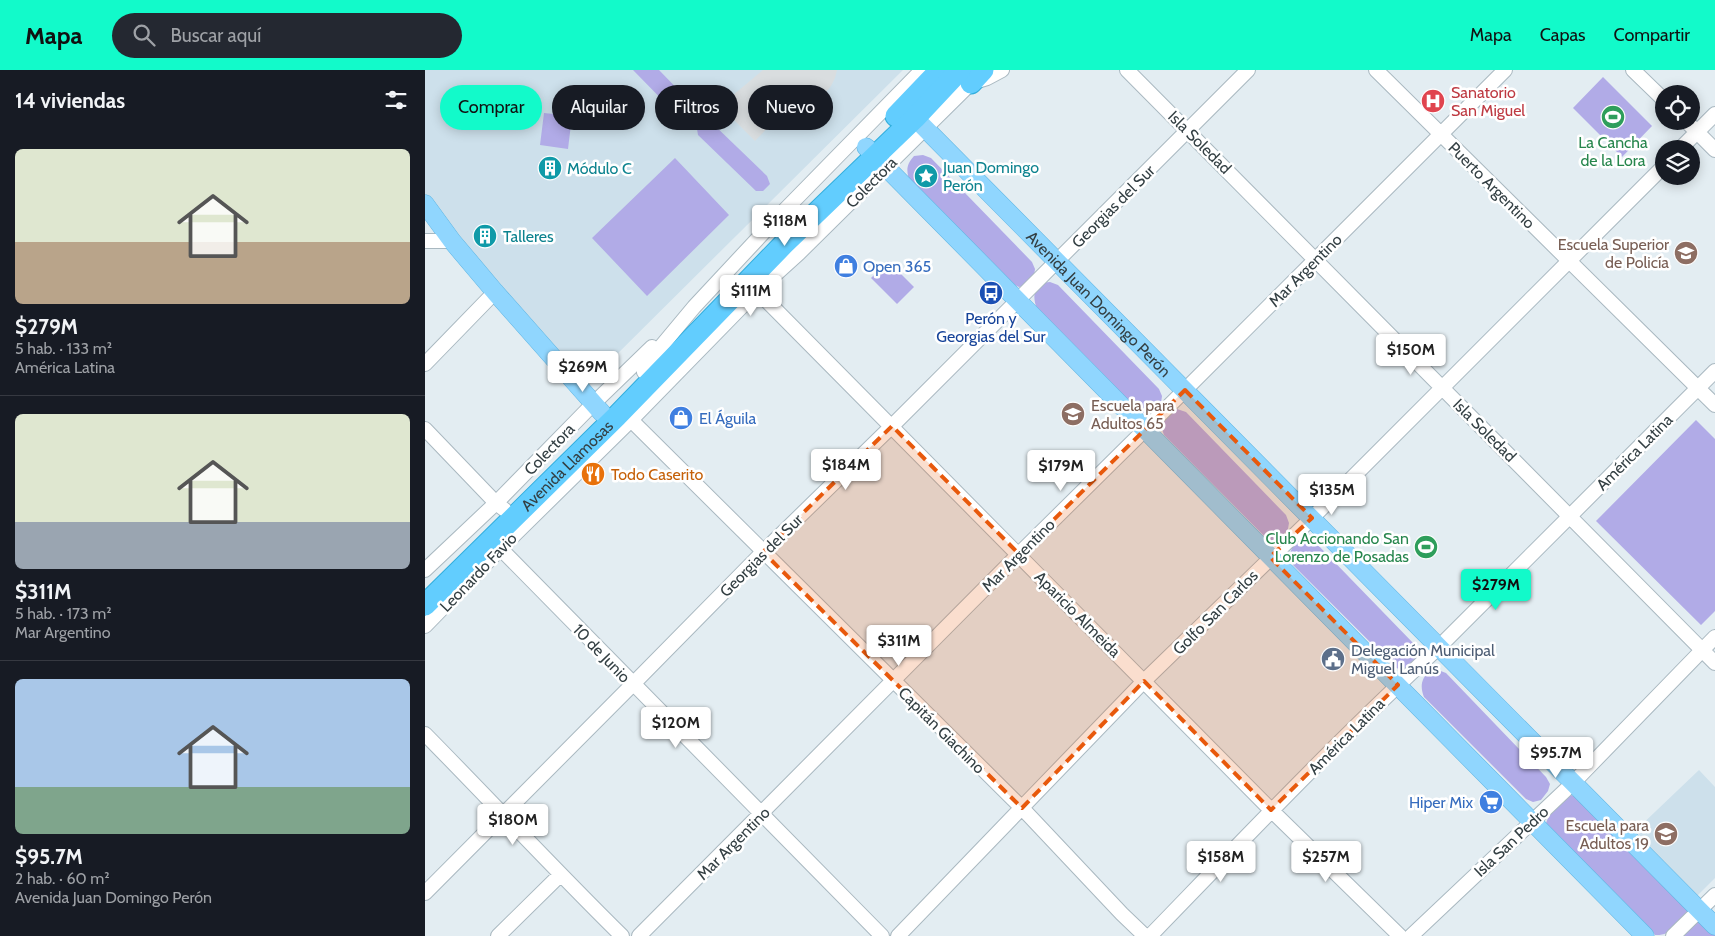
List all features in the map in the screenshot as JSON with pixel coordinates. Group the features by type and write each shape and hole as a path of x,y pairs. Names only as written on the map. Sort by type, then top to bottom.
{"highway":[{"name":"Avenida Llamosas","path":"425,605 496,544 617,416 650,374 809,212 828,182 870,152 910,113 940,70"},
{"name":"Avenida Llamosas","path":"910,113 971,74"},
{"name":"Avenida Llamosas","path":"425,586 597,408 650,374"}],"main road":[{"name":"Avenida Juan Domingo Perón","path":"910,113 1715,926"},
{"path":"870,152 1645,936"},
{"path":"425,204 452,241 597,408"}],"street":[{"name":"Colectora","path":"597,408 694,307 790,232 910,113 922,70"},
{"path":"971,74 987,78 1001,70"},
{"name":"Isla Soledad","path":"1127,70 1715,663"},
{"name":"Georgias del Sur","path":"425,893 763,552 892,426 1248,70"},
{"name":"Puerto Argentino","path":"1376,70 1715,405"},
{"name":"Mar Argentino","path":"639,936 1505,70"},
{"path":"1633,70 1655,91"},
{"path":"1689,140 1715,114"},
{"path":"1697,132 1715,150"},
{"name":"Golfo San Carlos","path":"898,936 1144,681 1312,518 1441,386 1655,175"},
{"name":"Colectora","path":"694,307 649,361 650,374 679,369 757,291 790,232"},
{"path":"425,242 452,241"},
{"name":"Aparicio Almeida","path":"757,291 1271,810 1400,936"},
{"path":"425,364 495,292"},
{"name":"Leonardo Favio","path":"425,626 496,544 631,420 679,369"},
{"name":"América Latina","path":"1150,936 1271,810 1397,685 1439,647 1715,371"},
{"name":"Capitán Giachino","path":"631,420 1022,808 1121,914 1145,936"},
{"path":"425,429 501,507 425,570"},
{"name":"10 de Junio","path":"496,544 882,936"},
{"name":"Isla San Pedro","path":"1411,936 1573,783 1715,637"},
{"path":"425,734 560,875 622,936"},
{"path":"498,936 560,875"},
{"path":"1673,936 1715,895"}],"highlighted area":[{"path":"1185,390 1312,518 1270,557 1398,685 1271,810 1144,681 1022,808 763,552 892,426 1019,554"}],"shaded area":[{"path":"425,70 903,70 585,386 425,196"},
{"path":"633,70 659,70 674,85 655,85 655,92"},
{"path":"763,70 837,70 832,85 748,85 748,130 766,130 755,141 738,124 738,91"},
{"name":"La Cancha de la Lora","path":"1603,77 1652,126 1622,157 1573,108"},
{"path":"544,113 552,114 552,130 570,130 568,149 540,145"},
{"path":"697,130 719,130 767,176 770,184 763,191 756,191 698,135"},
{"path":"923,155 931,158 1032,262 1035,269 1034,276 1026,285 1019,287 1011,283 910,182 907,171 909,162 914,156"},
{"path":"675,158 729,215 647,296 592,238"},
{"path":"888,261 914,287 897,304 871,278"},
{"path":"1050,282 1058,285 1159,389 1162,396 1161,403 1153,412 1146,414 1138,410 1037,309 1034,298 1036,289 1041,283"},
{"path":"1177,409 1186,412 1286,515 1289,523 1288,529 1281,538 1273,541 1265,537 1164,435 1162,422 1164,416 1168,410"},
{"path":"1696,420 1715,439 1715,611 1701,625 1596,521"},
{"path":"1307,539 1315,542 1415,645 1418,653 1417,659 1410,669 1402,671 1395,667 1293,565 1291,552 1293,546 1297,540"},
{"path":"1438,670 1446,673 1546,777 1550,784 1548,791 1541,800 1533,802 1526,799 1424,697 1422,683 1424,677 1429,671"},
{"path":"1699,770 1715,787 1715,878 1697,896 1635,831"},
{"path":"1571,795 1581,799 1688,906 1689,913 1666,934 1655,935 1545,827 1554,808"},
{"path":"1701,921 1715,936 1680,936 1687,924"}],"place":[{"name":"Sanatorio San Miguel","path":"1433,101"},
{"name":"La Cancha de la Lora","path":"1613,117"},
{"name":"Módulo C","path":"550,168"},
{"name":"Juan Domingo Perón","path":"926,176"},
{"name":"Talleres","path":"485,236"},
{"name":"Escuela Superior de Policía","path":"1686,253"},
{"name":"Open 365","path":"846,266"},
{"name":"Perón y Georgias del Sur","path":"991,293"},
{"name":"Escuela para Adultos 65","path":"1073,414"},
{"name":"El Águila","path":"681,418"},
{"name":"Todo Caserito","path":"593,474"},
{"name":"Club Accionando San Lorenzo de Posadas","path":"1426,547"},
{"name":"Delegación Municipal Miguel Lanús","path":"1333,659"},
{"name":"Hiper Mix","path":"1491,802"},
{"name":"Escuela para Adultos 19","path":"1666,834"}]}
